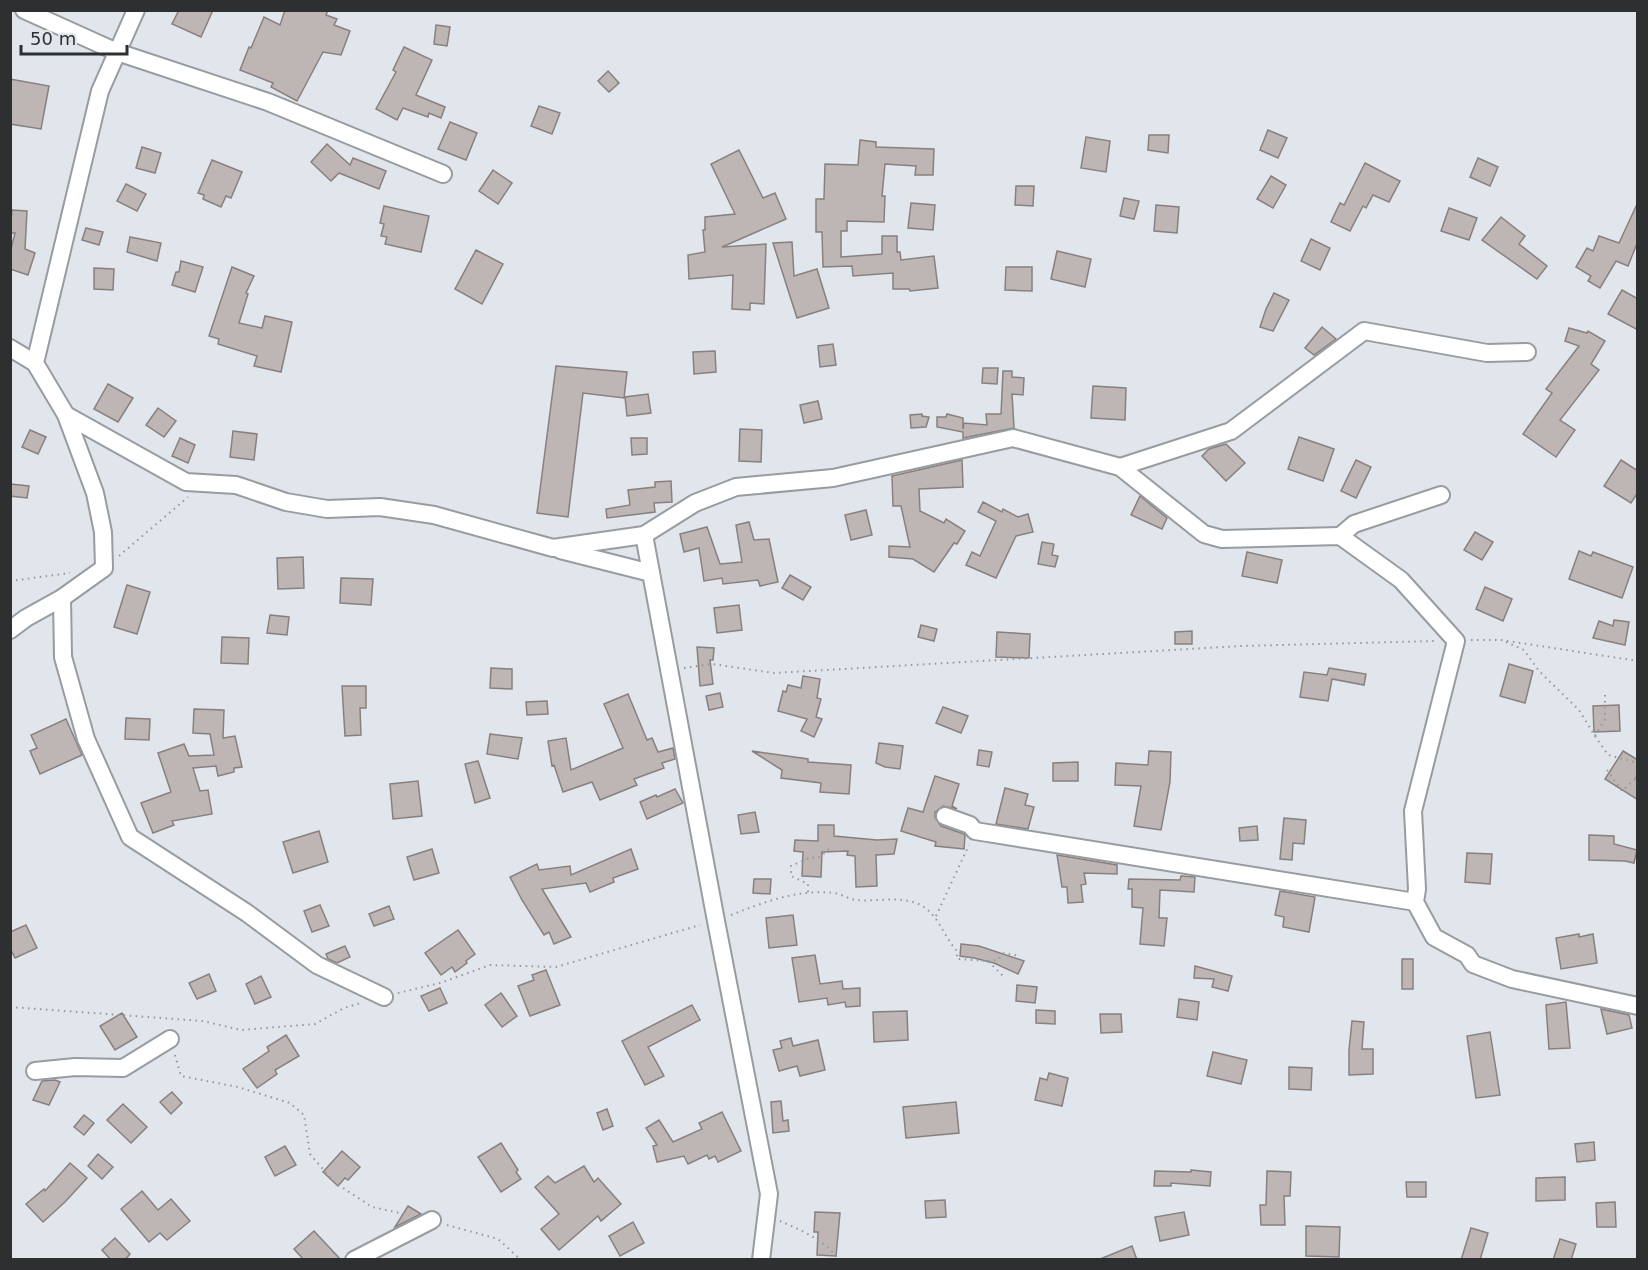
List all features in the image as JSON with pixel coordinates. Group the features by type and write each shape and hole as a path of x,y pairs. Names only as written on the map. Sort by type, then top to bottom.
{"street":[{"path":"24,10 117,52 268,102 443,174"},
{"path":"35,363 100,91 136,10"},
{"path":"1120,467 1231,431 1364,331 1487,353 1527,352"},
{"path":"10,348 35,363 66,415 95,493 103,532 104,568 62,598 26,618 10,630"},
{"path":"66,415 186,482 236,485 286,501 327,509 380,507 434,515 651,573"},
{"path":"553,548 644,535 695,503 736,487 833,478 1013,438 1120,467 1204,534 1222,539 1340,536 1401,580 1456,641 1413,812 1417,889 1415,902 1434,937 1467,955 1473,964 1512,979 1638,1006"},
{"path":"1340,536 1354,524 1441,495"},
{"path":"644,535 769,1194 761,1260"},
{"path":"62,598 63,657 86,739 130,837 247,913 317,965 384,997"},
{"path":"945,816 970,825 975,831 1415,902"},
{"path":"35,1071 75,1067 123,1068 170,1039"},
{"path":"354,1260 432,1220"}],"path":[{"path":"104,568 206,482"},
{"path":"10,581 69,573"},
{"path":"1501,640 1524,650 1539,672 1579,710 1608,755 1638,763"},
{"path":"669,670 712,664 774,673 1241,646 1501,640 1638,661"},
{"path":"1595,736 1605,719 1605,695"},
{"path":"1607,770 1622,791 1637,779 1638,771"},
{"path":"935,917 975,831"},
{"path":"808,892 808,884 791,876 791,866 808,858 820,857 832,846"},
{"path":"716,921 778,898 808,892 837,893 855,900 879,899 917,903 935,917 948,941 957,951 957,959 998,960 1004,953 1020,956"},
{"path":"988,960 1004,977"},
{"path":"170,1039 181,1076 238,1087 290,1102 304,1115 310,1154 334,1182 372,1207 432,1220 498,1239 521,1260"},
{"path":"767,1205 780,1221 807,1233 833,1252 839,1260"}],"building":[{"path":"179,10 213,10 201,37 172,24"},
{"path":"285,10 328,10 326,15 337,19 334,25 350,31 341,55 323,52 297,101 271,87 273,83 240,70 264,17 280,25"},
{"path":"436,25 450,27 447,46 434,44"},
{"path":"404,47 432,60 416,95 445,107 441,118 429,113 428,117 403,108 397,120 376,109 396,72 393,70"},
{"path":"608,71 619,83 609,92 598,81"},
{"path":"10,79 49,86 41,129 10,124"},
{"path":"539,106 560,113 552,134 531,126"},
{"path":"450,122 477,133 466,160 438,149"},
{"path":"1268,130 1287,138 1278,158 1260,150"},
{"path":"1149,135 1169,135 1168,153 1148,150"},
{"path":"1086,137 1110,141 1106,172 1081,168"},
{"path":"860,140 876,142 876,147 934,149 933,175 915,175 916,166 885,164 882,196 885,196 884,222 847,221 847,231 841,231 841,257 882,254 882,236 897,236 897,252 900,252 901,260 934,256 938,288 910,291 909,289 893,289 893,273 853,276 852,266 823,267 822,232 816,232 816,199 824,199 825,164 858,165"},
{"path":"327,144 350,165 353,158 386,171 379,189 339,173 331,181 311,162"},
{"path":"142,147 161,153 155,173 136,168"},
{"path":"739,150 763,198 775,193 786,219 722,247 766,244 764,304 750,303 750,310 732,309 733,275 689,279 688,255 705,252 703,230 705,230 705,217 735,214 711,164"},
{"path":"1478,158 1498,167 1490,186 1470,177"},
{"path":"212,160 242,172 231,198 226,196 221,207 203,199 204,195 198,193"},
{"path":"1365,163 1400,181 1389,202 1373,195 1366,208 1363,206 1350,231 1331,222 1340,203 1344,205"},
{"path":"493,170 512,183 498,204 479,191"},
{"path":"1271,176 1286,185 1273,208 1257,199"},
{"path":"126,184 146,194 137,211 117,201"},
{"path":"1016,186 1034,186 1033,206 1015,205"},
{"path":"1124,198 1139,201 1134,219 1120,216"},
{"path":"1638,202 1638,241 1628,266 1616,261 1600,288 1588,281 1591,276 1576,267 1587,248 1593,251 1599,236 1619,243"},
{"path":"911,203 935,205 933,230 908,228"},
{"path":"1156,205 1179,207 1177,233 1154,231"},
{"path":"384,206 429,216 421,252 385,244 387,237 381,236 384,224 380,223"},
{"path":"1449,208 1477,218 1469,240 1441,231"},
{"path":"12,210 27,211 25,249 35,253 28,275 10,269 10,253 15,233 10,233"},
{"path":"1501,217 1525,236 1519,244 1547,266 1537,279 1482,240"},
{"path":"86,228 103,232 99,245 82,240"},
{"path":"130,237 161,243 157,261 127,252"},
{"path":"1311,239 1330,248 1320,270 1301,261"},
{"path":"792,242 794,276 817,269 829,308 797,318 773,243"},
{"path":"476,250 503,264 482,304 455,289"},
{"path":"1057,251 1091,259 1085,287 1051,279"},
{"path":"181,261 203,267 195,292 172,285 176,272 179,272"},
{"path":"232,267 254,276 246,293 248,294 239,323 262,328 265,316 292,322 281,372 254,366 257,356 218,344 219,339 209,336"},
{"path":"1006,267 1032,267 1032,291 1005,290"},
{"path":"94,268 114,269 113,290 94,289"},
{"path":"1622,290 1638,299 1638,330 1608,314"},
{"path":"1274,293 1289,300 1273,331 1260,327"},
{"path":"1322,327 1336,339 1314,355 1305,348"},
{"path":"1569,328 1587,333 1588,331 1605,341 1591,364 1599,370 1560,420 1575,430 1556,457 1523,434 1552,393 1546,389 1579,346 1565,341"},
{"path":"833,344 836,365 820,367 818,346"},
{"path":"715,351 716,372 694,374 693,352"},
{"path":"556,366 627,372 624,398 583,393 568,517 537,513"},
{"path":"983,368 998,368 997,384 982,383"},
{"path":"1003,371 1012,371 1012,377 1024,378 1023,395 1012,394 1014,428 963,438 963,432 937,427 937,417 946,417 947,414 963,418 963,429 964,423 987,425 986,414 1001,414"},
{"path":"108,384 133,398 118,422 94,409"},
{"path":"1093,386 1126,388 1125,420 1091,418"},
{"path":"648,394 651,413 627,416 625,397"},
{"path":"818,401 822,419 804,423 800,405"},
{"path":"158,408 176,421 164,437 146,425"},
{"path":"922,414 922,416 929,417 926,427 911,428 910,415"},
{"path":"740,429 762,430 761,462 739,461"},
{"path":"30,430 46,437 38,454 22,447"},
{"path":"233,431 257,434 254,460 230,457"},
{"path":"1299,437 1334,449 1323,481 1288,469"},
{"path":"180,438 195,445 188,463 172,456"},
{"path":"631,438 647,438 647,454 632,455"},
{"path":"1226,444 1245,463 1226,481 1202,456 1209,449"},
{"path":"962,460 963,487 919,489 920,511 944,523 946,519 965,531 957,544 954,543 934,572 913,559 889,557 889,546 910,547 901,506 893,506 892,476"},
{"path":"1356,460 1371,467 1356,498 1341,491"},
{"path":"1621,460 1638,471 1638,492 1631,503 1604,486"},
{"path":"671,481 672,502 654,503 655,512 607,518 606,509 630,505 628,490 655,487 655,482"},
{"path":"10,484 29,486 27,498 10,496"},
{"path":"1140,496 1167,518 1162,529 1131,515"},
{"path":"983,502 1018,517 1028,514 1033,532 1016,536 996,578 966,565 972,552 980,556 996,521 978,512"},
{"path":"866,510 872,535 851,540 845,515"},
{"path":"749,522 754,540 769,539 778,582 760,586 758,580 723,584 722,578 704,581 699,548 684,552 680,534 707,527 720,564 742,562 736,525"},
{"path":"1475,532 1493,542 1482,560 1464,550"},
{"path":"1042,542 1054,544 1052,555 1058,556 1055,567 1038,564"},
{"path":"1579,551 1591,556 1593,552 1633,567 1622,598 1569,579"},
{"path":"1247,552 1282,560 1277,583 1242,576"},
{"path":"303,557 304,588 278,589 277,558"},
{"path":"790,575 811,587 803,600 782,588"},
{"path":"341,578 373,579 371,605 340,603"},
{"path":"127,585 150,592 137,634 114,627"},
{"path":"1485,587 1512,599 1503,621 1476,609"},
{"path":"739,605 742,630 717,633 714,608"},
{"path":"270,615 289,617 287,635 267,633"},
{"path":"1614,620 1629,622 1625,645 1593,638 1599,621 1613,626"},
{"path":"921,625 937,629 934,641 918,637"},
{"path":"1192,631 1192,644 1175,644 1175,632"},
{"path":"997,632 1030,634 1029,658 996,657"},
{"path":"222,637 249,638 248,664 221,663"},
{"path":"697,647 714,648 713,660 710,660 713,684 700,686"},
{"path":"1509,664 1533,671 1525,703 1500,696"},
{"path":"491,668 512,669 512,689 490,688"},
{"path":"1329,668 1366,674 1364,685 1332,679 1328,701 1300,697 1304,672 1327,675"},
{"path":"803,676 820,679 817,698 821,699 816,717 822,719 814,737 801,731 807,719 778,711 783,691 786,692 788,685 801,688"},
{"path":"342,686 366,686 366,708 360,708 361,735 345,736"},
{"path":"720,693 723,707 709,710 706,696"},
{"path":"628,694 647,740 652,738 658,752 673,748 675,759 662,763 664,768 634,779 637,785 600,800 592,782 563,792 554,765 552,766 548,741 566,738 571,770 623,748 604,704"},
{"path":"547,701 548,714 527,715 526,702"},
{"path":"1619,705 1620,731 1594,732 1593,706"},
{"path":"943,707 968,716 961,733 936,723"},
{"path":"194,709 224,710 223,738 235,736 242,767 234,768 234,772 218,776 216,766 193,768 200,791 208,790 212,814 172,821 174,825 153,833 141,803 171,792 158,753 184,744 189,756 214,755 210,734 193,733"},
{"path":"126,718 150,719 149,740 125,739"},
{"path":"66,719 82,755 40,774 30,751 37,748 31,735"},
{"path":"490,734 522,738 518,759 487,754"},
{"path":"879,743 903,746 900,769 876,763"},
{"path":"979,750 992,752 989,767 977,765"},
{"path":"752,751 808,759 808,762 851,765 849,794 820,792 821,783 781,778 782,770"},
{"path":"1149,751 1171,752 1170,782 1161,830 1134,826 1141,786 1115,785 1116,763 1148,765"},
{"path":"1623,751 1638,760 1638,800 1605,779"},
{"path":"478,761 490,798 475,803 465,764"},
{"path":"1078,762 1078,781 1053,781 1053,763"},
{"path":"935,776 959,784 952,806 957,809 943,806 935,812 935,817 941,826 964,834 964,849 935,846 936,842 901,831 908,808 923,812"},
{"path":"418,781 422,816 393,819 390,784"},
{"path":"1005,788 1028,794 1025,805 1034,807 1028,829 996,824"},
{"path":"675,789 683,803 647,819 640,802"},
{"path":"755,812 759,832 741,834 738,815"},
{"path":"1284,818 1306,820 1304,844 1293,843 1292,860 1280,859"},
{"path":"818,825 834,825 834,836 877,840 897,839 894,854 876,855 877,886 856,887 855,856 847,855 848,851 822,852 821,877 802,876 803,852 794,851 795,840 818,841"},
{"path":"1257,826 1258,840 1240,841 1239,828"},
{"path":"319,831 328,862 293,873 283,842"},
{"path":"1589,835 1614,836 1614,844 1637,850 1634,863 1589,860"},
{"path":"432,849 439,873 414,880 407,857"},
{"path":"631,849 638,869 613,878 614,882 590,892 586,883 542,889 571,937 554,944 549,932 544,935 510,877 537,864 539,870 570,866 571,875"},
{"path":"1467,853 1492,854 1490,884 1465,882"},
{"path":"1057,855 1117,865 1117,874 1084,873 1086,884 1081,885 1083,902 1068,903 1067,887 1062,887"},
{"path":"1181,876 1195,877 1194,892 1160,890 1159,918 1167,918 1164,946 1140,944 1143,908 1132,907 1132,889 1128,889 1129,879 1180,880"},
{"path":"754,879 771,879 770,894 753,893"},
{"path":"1280,891 1315,897 1309,932 1283,927 1284,917 1275,915"},
{"path":"320,905 329,926 312,932 304,911"},
{"path":"389,906 394,919 374,926 369,914"},
{"path":"793,915 797,945 769,948 766,918"},
{"path":"26,925 37,948 15,958 10,948 10,932"},
{"path":"458,930 475,954 455,972 452,967 441,975 425,953"},
{"path":"1579,934 1579,937 1593,934 1597,963 1561,969 1556,938"},
{"path":"961,944 979,946 1024,961 1018,974 994,963 960,956"},
{"path":"345,946 350,957 337,963 328,959 326,954"},
{"path":"815,955 820,984 842,981 843,989 860,988 860,1006 846,1007 845,1002 828,1005 827,998 799,1002 792,958"},
{"path":"1402,959 1413,959 1413,989 1402,989"},
{"path":"1195,966 1232,976 1228,991 1212,987 1214,979 1194,978"},
{"path":"546,970 560,1005 530,1016 518,986 534,980 532,975"},
{"path":"209,974 216,991 197,999 189,983"},
{"path":"261,976 271,997 255,1004 246,984"},
{"path":"1017,985 1037,987 1035,1003 1016,1001"},
{"path":"440,988 447,1003 429,1011 421,996"},
{"path":"501,993 517,1016 502,1027 485,1005"},
{"path":"1179,999 1199,1002 1197,1020 1177,1017"},
{"path":"1566,1002 1570,1048 1549,1049 1546,1005"},
{"path":"692,1005 700,1020 648,1047 664,1076 645,1085 622,1041"},
{"path":"1601,1009 1629,1015 1632,1028 1607,1034"},
{"path":"1036,1010 1055,1011 1055,1024 1036,1023"},
{"path":"907,1011 908,1040 874,1042 873,1012"},
{"path":"122,1013 137,1037 115,1050 100,1026"},
{"path":"1100,1014 1121,1014 1122,1032 1101,1033"},
{"path":"1352,1021 1364,1022 1362,1049 1373,1049 1373,1074 1349,1075"},
{"path":"1490,1032 1500,1095 1476,1098 1467,1036"},
{"path":"286,1035 299,1056 275,1070 277,1074 257,1088 243,1069 269,1051 267,1047"},
{"path":"791,1038 793,1046 818,1040 825,1070 800,1076 797,1066 779,1071 773,1050 782,1048 780,1041"},
{"path":"1213,1052 1247,1060 1241,1084 1207,1076"},
{"path":"1289,1067 1312,1068 1311,1090 1289,1089"},
{"path":"1049,1073 1068,1078 1062,1106 1035,1100 1040,1078 1047,1080"},
{"path":"42,1081 60,1082 49,1105 33,1100"},
{"path":"172,1092 182,1103 171,1114 160,1102"},
{"path":"781,1101 783,1121 788,1120 789,1131 773,1133 771,1102"},
{"path":"956,1102 959,1133 906,1138 903,1107"},
{"path":"123,1104 147,1127 131,1143 107,1120"},
{"path":"607,1109 613,1126 603,1130 597,1113"},
{"path":"722,1112 741,1151 718,1162 715,1156 709,1159 707,1155 688,1164 684,1156 657,1162 653,1146 657,1145 646,1128 659,1120 673,1142 702,1129 699,1123"},
{"path":"84,1115 94,1123 84,1135 74,1127"},
{"path":"1594,1142 1595,1160 1577,1162 1575,1144"},
{"path":"501,1143 521,1179 501,1192 478,1157"},
{"path":"285,1146 296,1165 275,1176 265,1157"},
{"path":"342,1151 360,1167 348,1180 345,1178 338,1186 323,1172"},
{"path":"98,1154 113,1167 102,1179 88,1166"},
{"path":"70,1163 87,1178 43,1222 26,1204 44,1189 45,1191"},
{"path":"584,1166 594,1182 598,1178 621,1204 601,1221 598,1216 559,1250 541,1229 559,1214 535,1187 548,1176 555,1183"},
{"path":"1191,1170 1211,1172 1210,1186 1171,1183 1171,1186 1154,1186 1155,1171 1191,1172"},
{"path":"1267,1171 1291,1172 1290,1196 1284,1196 1285,1225 1261,1225 1260,1205 1266,1205"},
{"path":"1565,1177 1565,1200 1536,1201 1536,1178"},
{"path":"1406,1182 1426,1182 1426,1197 1407,1197"},
{"path":"142,1191 158,1210 171,1199 190,1221 167,1240 160,1233 149,1242 121,1209"},
{"path":"945,1200 946,1217 926,1218 925,1201"},
{"path":"1615,1202 1616,1227 1597,1227 1596,1203"},
{"path":"408,1206 421,1214 395,1227"},
{"path":"815,1212 840,1213 836,1256 817,1255 818,1232 814,1232"},
{"path":"1184,1212 1189,1235 1160,1241 1155,1217"},
{"path":"633,1222 644,1243 620,1256 609,1236"},
{"path":"1306,1226 1340,1227 1339,1257 1306,1256"},
{"path":"1471,1228 1488,1233 1480,1260 1461,1260"},
{"path":"314,1231 341,1260 304,1260 294,1249"},
{"path":"115,1238 130,1254 125,1260 111,1260 102,1250"},
{"path":"1560,1239 1576,1244 1571,1260 1553,1260"},
{"path":"1132,1246 1137,1260 1100,1260 1100,1259"}]}
